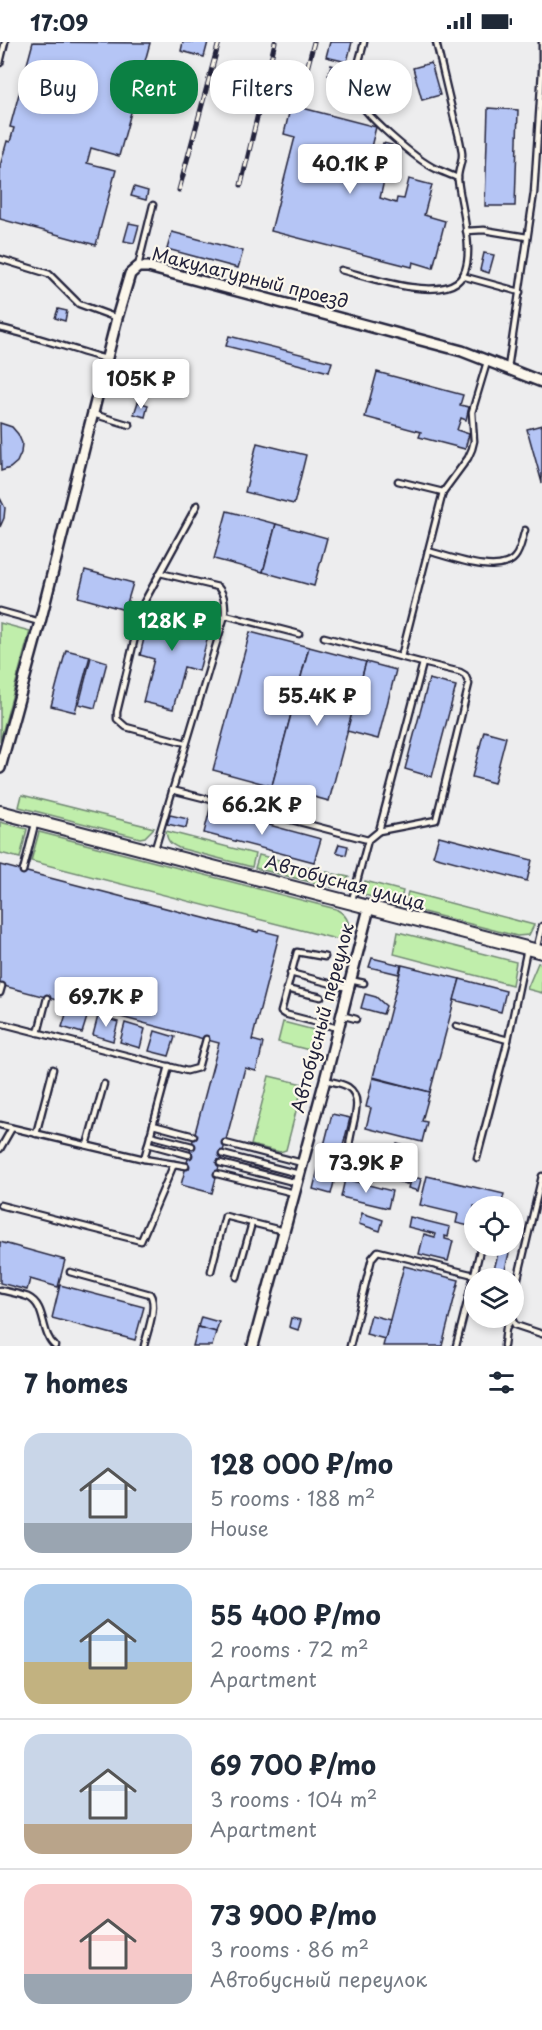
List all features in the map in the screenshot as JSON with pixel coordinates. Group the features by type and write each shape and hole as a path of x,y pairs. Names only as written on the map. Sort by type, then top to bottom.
{"street":[{"name":"Макулатурный проезд","path":"0,768 40,622 117,318 130,274 138,267 148,267 462,351 488,359 542,382"},
{"name":"Автобусная улица","path":"0,812 535,951"},
{"name":"Автобусный переулок","path":"253,1346 369,908"}],"lane":[{"path":"0,63 6,42"},
{"path":"364,42 355,82 355,92 362,107 406,150 435,169 458,178"},
{"path":"341,270 420,290 448,287 462,276 467,254 458,178 463,156 436,42"},
{"path":"508,368 534,193 542,42"},
{"path":"138,267 153,205"},
{"path":"466,231 484,230 527,237"},
{"path":"0,259 49,274 79,304 117,318"},
{"path":"462,276 520,292"},
{"path":"0,328 25,333 106,359"},
{"path":"400,657 443,492 468,458 472,448 474,441 471,412 488,359"},
{"path":"92,413 130,425"},
{"path":"398,481 443,492"},
{"path":"186,743 126,727 117,719 118,705 143,604 197,505"},
{"path":"428,551 481,565 503,565 515,558 525,530"},
{"path":"154,852 225,615 222,592 218,587 160,573"},
{"path":"0,611 40,622"},
{"path":"225,615 299,634"},
{"path":"324,637 460,672 465,675 469,684 436,820 379,831 368,840 351,903"},
{"path":"379,831 423,663"},
{"path":"172,790 255,811"},
{"path":"284,818 368,840"},
{"path":"23,871 36,821"},
{"path":"477,1158 508,1040 542,926"},
{"path":"326,957 298,951 296,953 281,1010 282,1013 338,1028"},
{"path":"290,973 349,983 364,983"},
{"path":"0,993 2,986"},
{"path":"286,988 321,998"},
{"path":"38,1033 47,998"},
{"path":"341,1015 356,1019"},
{"path":"0,1023 187,1071 198,1068 206,1039"},
{"path":"456,1026 508,1040"},
{"path":"144,1159 169,1066"},
{"path":"36,1134 53,1069"},
{"path":"325,1080 346,1086 354,1094 356,1117 349,1145 351,1155 385,1166"},
{"path":"87,1145 104,1084"},
{"path":"0,1125 144,1159 186,1166"},
{"path":"153,1125 194,1136"},
{"path":"0,1149 12,1128"},
{"path":"150,1135 192,1146"},
{"path":"225,1143 302,1163"},
{"path":"148,1144 189,1155"},
{"path":"222,1154 298,1178"},
{"path":"219,1163 298,1178"},
{"path":"0,1205 141,1241 174,1164"},
{"path":"217,1174 294,1193"},
{"path":"521,1268 542,1176"},
{"path":"211,1271 225,1216 284,1231"},
{"path":"237,1276 252,1223"},
{"path":"350,1346 375,1252 382,1251 464,1272"},
{"path":"70,1272 150,1294 153,1306 144,1346"},
{"path":"0,1290 28,1297 34,1301 48,1337 55,1346"},
{"path":"456,1346 464,1314"},
{"path":"504,1346 506,1328"},
{"path":"520,1328 542,1334"}],"green space":[{"path":"0,623 30,631 0,741"},
{"path":"22,795 154,828 145,837 140,838 19,807"},
{"path":"0,822 27,829 20,858 0,853"},
{"path":"166,831 255,854 252,867 179,848 169,842"},
{"path":"39,832 336,909 347,919 348,942 31,861"},
{"path":"259,855 331,873 327,886 255,868"},
{"path":"334,874 349,877 342,885 331,887"},
{"path":"365,881 403,891 399,906 365,895 363,891"},
{"path":"408,892 534,925 529,935 517,936 404,907"},
{"path":"398,932 516,962 512,985 394,954"},
{"path":"538,963 542,964 542,993 527,989"},
{"path":"283,1022 318,1031 313,1051 278,1042"},
{"path":"269,1076 303,1084 286,1150 280,1152 251,1145"}],"building":[{"path":"33,42 150,43 145,60 110,60 110,114 131,114 119,156 91,148 87,163 116,170 96,245 0,219 0,166 7,141 10,142 14,128 10,127 18,97 18,114 98,114 98,60 28,60"},
{"path":"183,42 208,42 204,57 181,51"},
{"path":"330,42 352,42 348,60 326,57"},
{"path":"431,63 440,95 422,100 413,68"},
{"path":"488,108 518,110 515,206 485,206"},
{"path":"314,111 376,127 366,167 386,172 380,198 396,203 397,198 404,199 409,179 432,185 424,215 445,221 433,268 413,262 412,267 271,231 295,137 284,134 289,114 314,114"},
{"path":"383,143 392,145 389,158 379,156"},
{"path":"134,187 148,191 146,200 131,196"},
{"path":"129,223 139,225 134,243 124,241"},
{"path":"172,232 243,251 238,268 167,249"},
{"path":"484,253 494,255 489,273 480,270"},
{"path":"58,309 67,311 65,321 55,318"},
{"path":"229,336 332,362 329,372 226,346"},
{"path":"377,372 463,395 460,405 469,407 466,420 461,418 457,430 469,434 465,449 419,437 421,432 365,417"},
{"path":"138,402 148,405 145,417 134,414"},
{"path":"0,423 12,427 22,443 17,462 1,471"},
{"path":"542,425 542,483 527,429"},
{"path":"257,443 306,455 294,504 245,492"},
{"path":"0,498 5,508 0,527"},
{"path":"227,511 276,524 263,572 214,559"},
{"path":"276,524 327,538 314,586 263,572"},
{"path":"85,570 133,583 125,610 78,597"},
{"path":"152,605 212,620 199,671 184,667 173,709 143,702 154,659 140,655"},
{"path":"250,632 309,647 272,786 213,770"},
{"path":"309,647 366,662 329,801 281,788 271,825 262,823"},
{"path":"66,650 90,656 75,712 51,706"},
{"path":"91,657 107,662 95,708 79,704"},
{"path":"366,662 396,670 378,739 347,731"},
{"path":"429,679 456,686 432,777 405,769"},
{"path":"484,731 506,737 494,783 472,777"},
{"path":"210,809 321,839 314,862 204,833"},
{"path":"170,815 188,819 186,828 167,824"},
{"path":"439,836 532,860 527,881 433,856"},
{"path":"339,844 348,846 346,855 336,852"},
{"path":"0,865 258,932 259,930 279,935 252,1040 263,1043 260,1057 256,1071 245,1068 212,1193 181,1185 219,1043 0,985"},
{"path":"372,958 401,965 399,974 369,967"},
{"path":"402,965 460,979 430,1092 373,1077"},
{"path":"460,979 506,991 501,1012 454,1000"},
{"path":"365,994 376,997 386,1006 383,1014 361,1008"},
{"path":"68,1008 88,1014 82,1033 62,1027"},
{"path":"98,1016 118,1022 113,1041 93,1035"},
{"path":"125,1023 145,1029 140,1048 120,1042"},
{"path":"155,1031 175,1037 169,1056 149,1051"},
{"path":"373,1078 430,1092 422,1121 427,1122 422,1142 366,1128 371,1108 366,1107"},
{"path":"332,1114 350,1118 331,1194 313,1189"},
{"path":"397,1144 416,1149 407,1184 388,1179"},
{"path":"411,1176 421,1179 418,1191 408,1188"},
{"path":"427,1176 504,1194 504,1196 464,1196 464,1225 456,1223 458,1214 420,1205"},
{"path":"345,1179 392,1191 388,1208 341,1197"},
{"path":"362,1213 383,1220 380,1231 359,1224"},
{"path":"410,1217 450,1227 448,1237 445,1236 445,1239 453,1241 448,1261 419,1254 424,1234 435,1237 436,1234 408,1227"},
{"path":"0,1242 65,1260 58,1287 30,1279 27,1290 0,1283"},
{"path":"497,1256 508,1256 505,1268 494,1268"},
{"path":"404,1266 459,1280 442,1346 383,1346"},
{"path":"60,1285 144,1307 135,1340 52,1318"},
{"path":"371,1315 390,1320 385,1339 366,1334"},
{"path":"201,1317 219,1322 216,1332 198,1327"},
{"path":"291,1318 301,1320 298,1330 289,1327"},
{"path":"198,1327 216,1332 212,1346 193,1346"}],"railway":[{"path":"179,190 219,42"},
{"path":"241,185 275,42"},
{"path":"309,60 314,42"}]}
